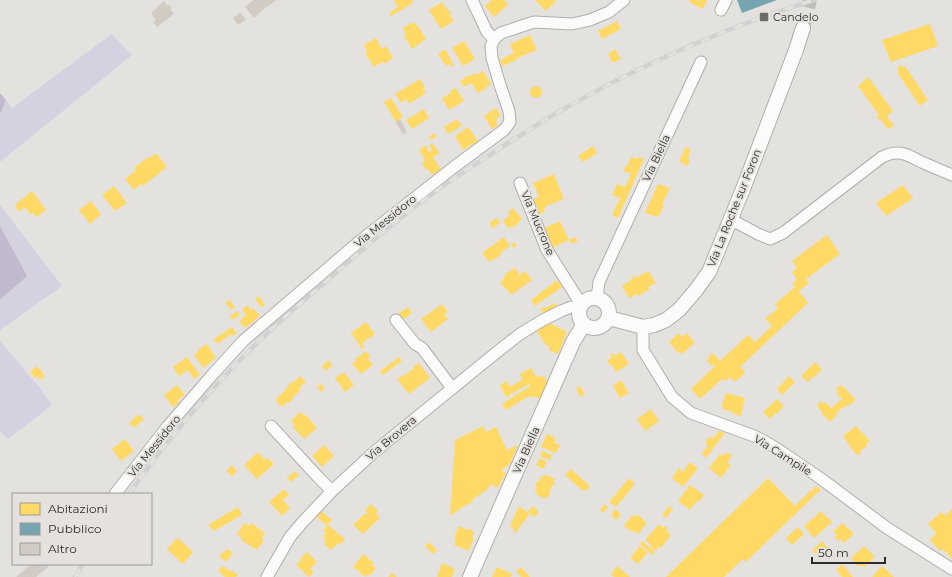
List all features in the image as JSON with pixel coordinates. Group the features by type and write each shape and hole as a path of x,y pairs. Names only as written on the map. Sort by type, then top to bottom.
{"street":[{"path":"472,0 487,32 494,39 501,33 534,22 572,24 590,20 609,12 624,0"},
{"name":"Via La Roche sur Foron","path":"643,327 666,320 679,310 709,272 796,50 803,28"},
{"name":"Via Messidoro","path":"116,493 168,426 243,341 361,240 504,130 510,122 509,111 492,58 491,46 494,39"},
{"name":"Via Biella","path":"597,298 599,282 701,62"},
{"path":"730,219 770,239 783,233 882,157 894,153 909,155 925,164 952,175"},
{"name":"Via Mucrone","path":"520,183 547,250 580,306"},
{"path":"597,298 606,303 609,318 607,322 600,327 591,328 584,324 579,317 580,306 588,299 597,298"},
{"name":"Via Brovera","path":"267,577 290,537 301,524 332,490 372,453 520,334 561,311 571,307 580,306"},
{"path":"609,318 643,327"},
{"path":"396,320 415,344 422,348 452,388"},
{"name":"Via Biella","path":"470,577 573,342 584,324"},
{"name":"Via Campile","path":"643,327 643,350 672,397 691,413 764,441 820,478 887,528 952,569"},
{"path":"271,426 332,490"}],"shaded area":[{"path":"112,34 132,55 0,162 0,114 6,100 12,108"},
{"path":"0,93 6,100 0,114"},
{"path":"0,205 62,286 0,330 0,300 25,278 0,229"},
{"path":"0,226 27,276 0,300"},
{"path":"0,341 39,387 52,405 8,439 0,431"}],"building: Abitazioni":[{"path":"394,0 412,0 413,3 391,16 389,13 398,7"},
{"path":"492,0 504,0 508,5 494,17 485,6"},
{"path":"535,0 557,0 546,11"},
{"path":"690,0 707,0 703,9 689,2"},
{"path":"442,2 446,9 447,8 451,13 449,15 454,21 441,29 429,10"},
{"path":"617,21 621,29 602,39 598,31"},
{"path":"414,22 426,39 412,49 404,35 406,34 403,28"},
{"path":"930,24 938,46 891,62 882,40"},
{"path":"530,35 537,50 502,66 500,60 514,53 510,44"},
{"path":"376,38 382,49 386,46 393,58 384,64 382,62 374,67 365,53 367,52 364,45"},
{"path":"464,41 475,59 463,66 452,48"},
{"path":"445,49 454,65 451,67 449,64 446,66 438,54"},
{"path":"615,49 621,59 613,63 608,54"},
{"path":"901,65 903,68 905,66 928,100 920,106 897,72 899,70 897,68"},
{"path":"483,71 491,84 478,93 471,83 464,87 460,81 469,75 470,76 475,73 476,75"},
{"path":"868,77 893,111 887,116 894,126 888,129 877,117 879,115 858,86"},
{"path":"420,79 425,87 423,88 426,93 409,104 406,99 401,103 395,94"},
{"path":"534,86 538,86 542,92 538,98 534,98 530,94 530,90"},
{"path":"456,88 464,101 449,110 442,98"},
{"path":"391,98 403,117 396,122 384,102"},
{"path":"496,108 501,115 497,118 496,122 498,125 492,129 484,116"},
{"path":"424,109 429,118 412,129 406,120"},
{"path":"457,119 462,126 448,134 444,127"},
{"path":"468,127 478,141 463,150 455,136"},
{"path":"436,133 436,137 432,140 429,136"},
{"path":"432,143 440,153 433,157 441,169 432,175 428,169 426,170 422,163 425,160 419,150 425,145 429,152 432,150 429,146"},
{"path":"593,146 597,153 583,162 578,156"},
{"path":"686,147 691,150 688,158 690,160 687,166 679,161"},
{"path":"156,153 167,167 143,186 141,184 134,190 125,179 136,170 134,168 148,157 150,158"},
{"path":"631,157 644,159 618,218 612,215 620,198 612,195 617,184 625,187 631,174 623,171 625,166 627,167"},
{"path":"554,174 564,199 546,206 543,213 537,215 530,200 539,197 533,183"},
{"path":"658,184 670,188 662,205 664,206 658,217 645,213"},
{"path":"903,185 913,198 886,216 876,203"},
{"path":"114,186 127,203 115,211 102,195"},
{"path":"32,191 46,210 37,217 33,213 31,215 25,207 19,212 15,205"},
{"path":"91,201 101,214 90,224 79,210"},
{"path":"513,208 522,219 513,228 512,226 509,229 503,221 510,215 508,212"},
{"path":"497,218 500,223 492,229 490,227 492,226 489,223"},
{"path":"560,221 569,240 550,249 544,228"},
{"path":"827,235 840,254 806,279 809,283 799,291 808,303 740,367 745,373 735,382 730,377 725,381 722,379 700,399 691,389 715,366 714,364 712,366 707,361 709,359 708,357 713,353 720,361 748,335 755,342 772,326 765,319 778,308 775,304 795,287 792,284 797,280 792,272 797,268 792,261"},
{"path":"504,237 510,246 500,253 501,255 489,262 482,253"},
{"path":"576,237 578,241 571,244 569,240"},
{"path":"514,242 517,246 514,248 511,244"},
{"path":"515,268 520,275 525,271 532,280 511,295 500,282 504,279 503,277 506,275 505,274"},
{"path":"648,271 656,283 648,287 650,289 639,296 637,294 629,298 622,286 633,279 632,277 634,275 636,278"},
{"path":"557,280 562,287 535,306 531,300"},
{"path":"259,296 265,305 261,307 255,299"},
{"path":"229,300 235,307 231,310 225,302"},
{"path":"556,303 558,308 545,315 540,308 544,308"},
{"path":"442,304 448,312 444,314 448,319 431,332 421,319"},
{"path":"247,305 251,310 253,308 260,316 245,328 239,321 246,315 242,310"},
{"path":"408,307 412,313 400,322 395,316"},
{"path":"237,311 240,315 232,320 230,316"},
{"path":"546,321 567,332 558,354 549,350 550,347 546,345 535,329"},
{"path":"366,322 375,334 362,343 365,347 362,349 351,333"},
{"path":"232,327 237,333 233,336 231,334 217,344 214,339"},
{"path":"679,333 682,337 687,333 695,343 682,354 680,352 678,353 669,342"},
{"path":"207,344 216,358 203,368 194,355 199,351 198,349"},
{"path":"366,351 370,357 368,359 373,365 361,374 352,364 356,361 355,359"},
{"path":"621,352 629,364 616,372 612,365 611,366 607,361 612,357 610,355 613,353 614,356"},
{"path":"187,357 200,375 194,379 188,370 179,376 173,367"},
{"path":"399,357 402,361 383,375 380,371"},
{"path":"329,360 332,366 325,371 322,366"},
{"path":"815,362 822,369 816,377 814,376 808,382 801,376"},
{"path":"419,363 430,378 409,394 397,379 403,375 404,376"},
{"path":"37,366 45,376 40,380 37,376 35,378 30,372"},
{"path":"531,368 536,376 546,377 545,380 549,381 541,399 534,396 530,398 529,396 506,410 502,404 530,386 529,384 506,397 500,385 507,381 510,387 522,380 520,374"},
{"path":"344,372 354,385 345,392 335,378"},
{"path":"300,376 306,382 299,388 301,390 292,398 293,399 282,407 275,400 289,386 288,385"},
{"path":"789,376 795,382 782,395 777,389"},
{"path":"621,380 629,393 620,398 613,386"},
{"path":"321,384 325,388 321,392 317,387"},
{"path":"177,385 185,395 177,401 179,403 173,407 164,395"},
{"path":"840,385 842,387 843,386 856,400 841,409 830,422 822,414 823,413 817,405 821,401 823,403 825,402 831,408 842,399 836,393 838,391 836,389"},
{"path":"580,386 585,394 580,397 576,389"},
{"path":"726,393 745,398 741,416 722,409 722,404"},
{"path":"777,399 784,406 779,413 776,413 770,419 763,412"},
{"path":"651,409 659,421 645,431 637,419"},
{"path":"300,412 305,416 306,415 317,428 304,439 293,427 295,425 291,421"},
{"path":"139,414 144,419 134,428 129,423"},
{"path":"483,426 486,432 496,427 507,450 518,445 510,464 501,470 506,473 498,488 491,484 489,488 472,500 473,501 468,505 467,504 450,516 455,440"},
{"path":"856,426 870,441 866,444 867,446 859,452 861,453 858,456 843,436"},
{"path":"719,431 725,433 706,458 702,454 708,445 705,442 710,436 713,439"},
{"path":"547,434 556,438 554,442 560,445 556,453 541,447"},
{"path":"125,439 134,451 121,461 112,449"},
{"path":"324,445 334,456 322,467 312,456"},
{"path":"542,451 552,455 550,460 540,456"},
{"path":"258,452 265,460 268,458 274,464 257,479 244,465"},
{"path":"726,452 732,456 727,463 731,465 721,478 709,468 720,454 723,456"},
{"path":"540,458 547,462 543,469 536,465"},
{"path":"690,462 698,468 683,487 672,478 679,468 683,472"},
{"path":"232,465 237,471 232,476 226,471"},
{"path":"571,469 590,486 586,491 584,489 583,491 565,475"},
{"path":"295,471 299,475 291,482 287,478"},
{"path":"546,475 555,479 553,482 555,483 554,486 552,485 551,487 549,497 547,496 546,499 537,495 535,490 537,485 535,484 536,481 538,483 541,477"},
{"path":"629,478 635,484 616,507 609,502"},
{"path":"768,478 795,506 811,490 816,494 746,562 743,559 724,577 666,577"},
{"path":"690,485 704,495 690,510 678,501"},
{"path":"816,486 821,490 816,494 812,490"},
{"path":"284,489 289,495 283,500 290,508 282,516 269,502"},
{"path":"371,504 378,511 376,513 380,518 363,534 353,525 368,512 365,510"},
{"path":"605,504 608,507 603,513 600,510"},
{"path":"519,506 530,514 515,533 513,530 514,529 510,526"},
{"path":"533,506 539,512 534,517 528,511"},
{"path":"669,506 673,509 666,518 662,515"},
{"path":"238,507 242,515 214,531 208,525"},
{"path":"615,509 621,514 616,520 611,515"},
{"path":"952,509 952,559 943,549 940,551 930,540 936,533 928,524 941,512 945,516"},
{"path":"321,511 332,520 328,525 345,539 340,545 338,543 331,550 324,544 326,541 323,539 325,538 323,537 326,533 323,530 327,526 316,516"},
{"path":"821,511 832,522 814,538 804,526"},
{"path":"637,514 647,523 638,534 633,530 632,532 624,526 632,515 634,517"},
{"path":"244,523 249,526 251,523 265,533 262,538 264,540 257,550 241,540 242,538 237,534"},
{"path":"843,523 854,534 844,543 840,539 838,541 835,537 837,535 833,531"},
{"path":"659,524 663,528 665,526 668,528 666,531 671,535 661,548 659,546 656,551 650,547 652,546 645,540"},
{"path":"459,526 468,530 470,529 474,532 472,537 474,538 469,551 454,545 456,538 454,537"},
{"path":"798,527 804,534 792,545 786,538"},
{"path":"178,538 193,552 183,564 167,549"},
{"path":"642,541 655,552 653,555 640,544"},
{"path":"822,541 829,550 827,555 825,553 820,558 812,550"},
{"path":"429,542 437,550 433,554 425,546"},
{"path":"640,546 648,552 638,564 630,558"},
{"path":"864,546 875,557 864,567 862,565 859,567 851,558"},
{"path":"227,549 233,553 226,562 219,556"},
{"path":"307,552 317,562 310,569 314,572 309,577 296,565"},
{"path":"363,554 374,563 372,565 376,568 370,576 368,574 366,577 353,567"},
{"path":"442,563 455,569 452,577 437,577"},
{"path":"842,564 853,577 842,577 836,570"},
{"path":"223,566 231,572 232,570 238,575 236,577 225,577 218,571"},
{"path":"617,566 630,577 614,577 611,574"},
{"path":"882,566 894,577 872,577"},
{"path":"497,567 512,574 511,577 492,577"},
{"path":"521,567 530,577 521,577 516,571"},
{"path":"392,573 397,577 388,577"}],"building: Pubblico":[{"path":"737,0 777,0 742,13"}],"building: Altro":[{"path":"253,0 277,0 267,6 254,18 245,7"},
{"path":"164,1 168,6 170,5 172,8 170,9 174,14 157,27 153,22 156,20 151,13"},
{"path":"240,12 246,20 238,25 233,18"},
{"path":"400,119 407,132 403,135 396,122"},
{"path":"30,565 50,565 36,577 16,577"}],"tunnel":[{"path":"803,28 810,0"}],"railway":[{"path":"130,493 164,447 202,401 264,336 369,244 444,185 542,122 592,93 685,48 749,22 814,0"},
{"path":"75,577 82,565"}],"place":[{"name":"Candelo","path":"764,17"}]}
